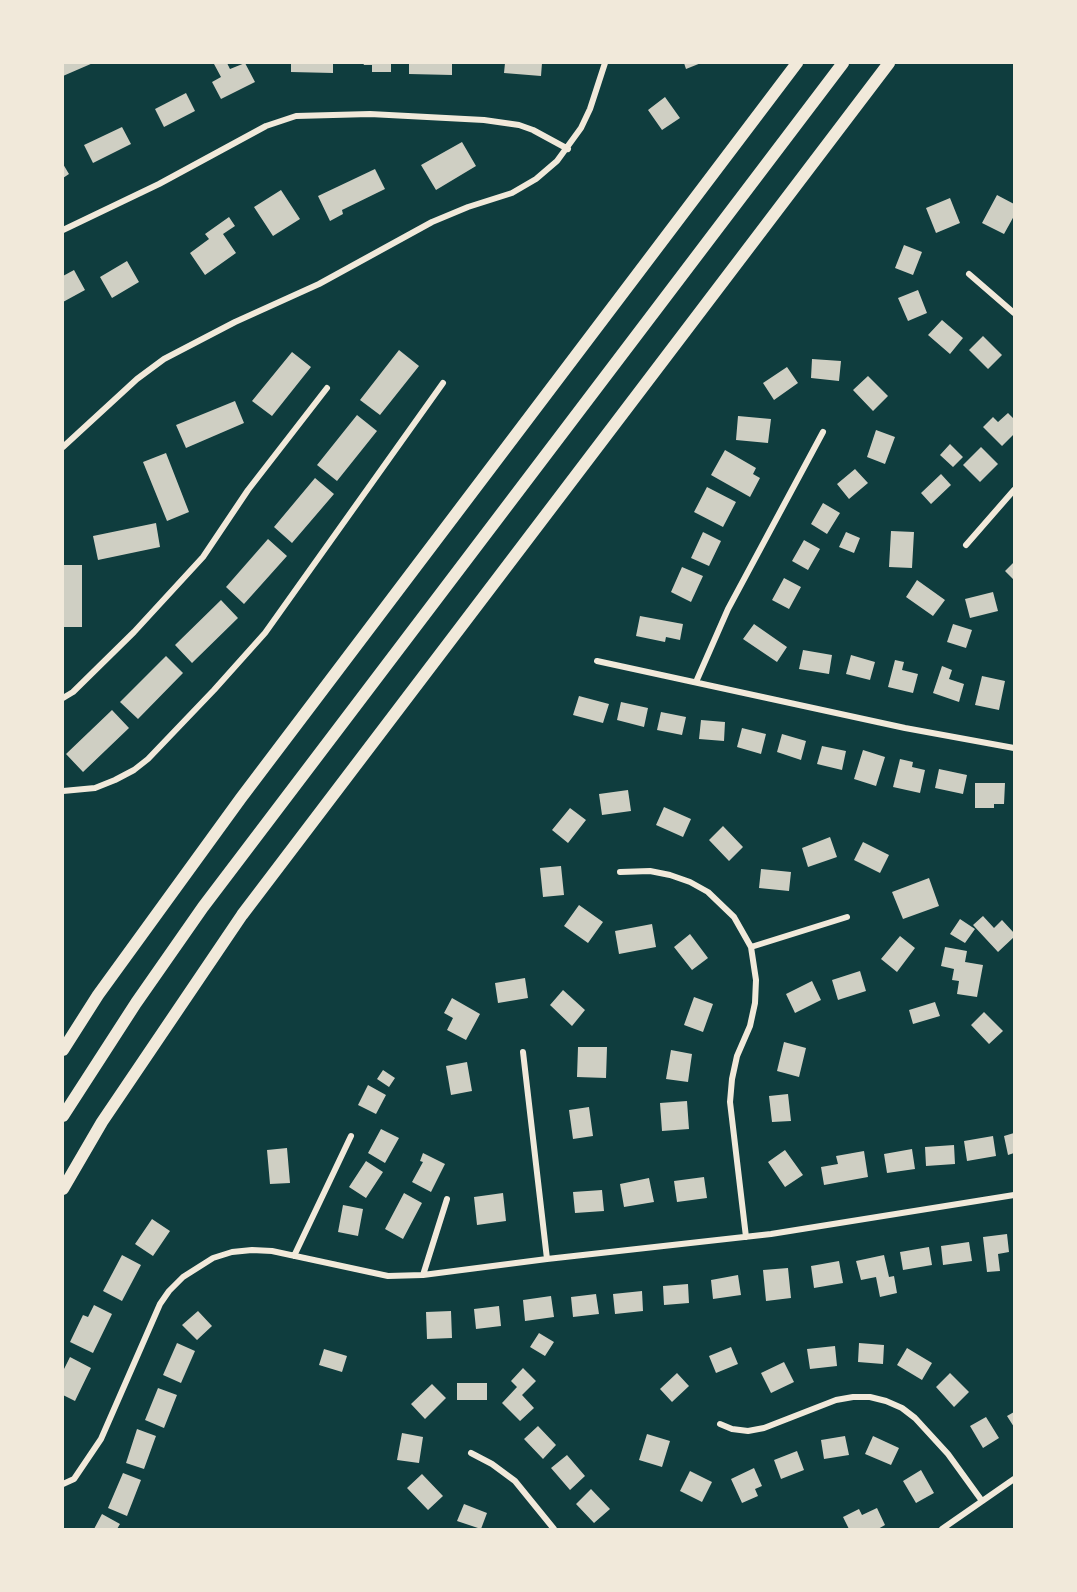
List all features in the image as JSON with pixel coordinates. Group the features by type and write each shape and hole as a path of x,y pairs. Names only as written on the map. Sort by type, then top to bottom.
{"highway":[{"path":"63,1050 98,995 241,798 797,63"},
{"path":"63,1116 136,1003 203,908 843,63"},
{"path":"63,1189 102,1122 242,915 889,63"}],"street":[{"path":"63,447 136,379 164,359 235,322 319,284 432,222 520,189 544,174 567,149 581,128 590,109 605,63"},
{"path":"63,230 159,184 267,126 296,116 370,114 484,120 526,128 546,136 567,149"},
{"path":"969,274 1014,313"},
{"path":"63,792 96,788 134,770 214,690 265,633 443,383"},
{"path":"63,698 73,692 134,632 202,557 248,490 327,388"},
{"path":"696,682 728,609 823,432"},
{"path":"966,545 1014,490"},
{"path":"597,661 905,728 1014,748"},
{"path":"620,872 650,871 670,875 708,892 734,917 751,947 756,980 755,1003 750,1026 737,1056 730,1102 746,1237"},
{"path":"751,947 847,916"},
{"path":"523,1052 547,1259"},
{"path":"294,1256 351,1136"},
{"path":"63,1484 74,1479 101,1439 160,1304 169,1291 183,1276 213,1258 232,1252 252,1250 294,1256 388,1276 423,1275 746,1237 1014,1195"},
{"path":"423,1275 447,1199"},
{"path":"720,1424 732,1429 748,1431 764,1428 836,1400 861,1397 886,1401 902,1408 915,1418 948,1454 982,1501"},
{"path":"471,1453 492,1464 515,1481 554,1529"},
{"path":"942,1529 1014,1479"}],"building":[{"path":"63,63 93,63 63,76"},
{"path":"215,63 227,63 230,69 245,63 255,82 221,99 212,82 221,77"},
{"path":"291,63 333,63 333,73 291,72"},
{"path":"363,63 391,63 391,72 372,72 372,65"},
{"path":"409,63 452,63 452,75 409,74"},
{"path":"505,63 542,63 541,76 504,73"},
{"path":"684,63 701,63 686,69"},
{"path":"186,93 195,111 164,127 155,109"},
{"path":"665,97 680,118 662,130 648,110"},
{"path":"122,127 131,144 93,163 84,145"},
{"path":"462,142 476,166 436,190 421,165"},
{"path":"63,164 69,174 63,178"},
{"path":"375,169 385,189 342,210 343,214 330,221 318,196"},
{"path":"281,190 300,219 273,236 254,207"},
{"path":"997,195 1014,204 1014,216 1004,234 982,223"},
{"path":"950,198 960,223 936,233 926,208"},
{"path":"229,217 235,226 223,234 236,253 205,275 190,253 209,239 205,234"},
{"path":"904,245 922,252 913,275 895,268"},
{"path":"127,261 139,282 112,298 100,277"},
{"path":"74,270 85,290 63,302 63,276"},
{"path":"918,290 927,313 908,321 898,298"},
{"path":"942,320 963,338 950,354 928,335"},
{"path":"983,336 1002,355 988,369 969,350"},
{"path":"399,350 419,366 380,415 360,400"},
{"path":"292,352 311,367 272,416 252,401"},
{"path":"812,359 841,361 839,381 811,378"},
{"path":"787,367 798,383 774,400 763,383"},
{"path":"868,376 888,396 873,411 853,390"},
{"path":"235,401 244,423 186,448 176,425"},
{"path":"1008,413 1014,419 1014,434 1002,446 983,427 993,417 998,422"},
{"path":"357,415 377,431 337,481 317,465"},
{"path":"738,416 771,419 768,443 736,440"},
{"path":"876,430 895,437 885,464 867,457"},
{"path":"950,444 963,457 953,467 940,455"},
{"path":"981,447 998,464 980,482 963,465"},
{"path":"725,450 756,468 753,474 760,478 750,497 711,475"},
{"path":"166,453 189,512 167,521 143,462"},
{"path":"855,469 868,483 849,499 837,484"},
{"path":"941,474 951,485 931,504 921,493"},
{"path":"315,478 334,494 292,543 274,527"},
{"path":"707,487 736,502 723,527 694,512"},
{"path":"823,503 840,513 827,534 811,524"},
{"path":"156,523 160,547 98,560 93,536"},
{"path":"891,531 914,532 912,568 889,567"},
{"path":"703,532 721,541 709,566 691,558"},
{"path":"846,532 860,538 854,553 839,547"},
{"path":"268,539 287,556 244,604 226,587"},
{"path":"804,540 820,549 808,570 792,561"},
{"path":"1014,562 1014,580 1005,571"},
{"path":"63,565 82,565 82,627 63,627"},
{"path":"682,567 703,576 691,602 671,592"},
{"path":"784,578 801,587 789,609 772,600"},
{"path":"917,580 945,600 933,616 906,597"},
{"path":"993,592 998,611 970,618 965,599"},
{"path":"221,600 238,618 192,663 175,645"},
{"path":"640,616 683,624 680,640 666,637 665,642 636,636"},
{"path":"754,624 787,647 777,662 743,639"},
{"path":"953,624 972,630 966,648 947,642"},
{"path":"803,650 832,655 829,674 799,669"},
{"path":"851,655 875,662 870,680 846,674"},
{"path":"166,656 183,673 138,719 120,702"},
{"path":"895,660 904,662 902,670 918,674 913,693 888,687"},
{"path":"942,666 952,670 949,679 964,684 959,702 933,693"},
{"path":"982,676 1005,681 999,710 975,705"},
{"path":"579,696 609,704 603,723 573,715"},
{"path":"621,702 648,708 644,727 617,720"},
{"path":"112,710 129,728 83,772 66,754"},
{"path":"661,712 686,717 682,735 657,730"},
{"path":"701,720 725,722 724,741 699,739"},
{"path":"742,728 766,734 761,754 737,747"},
{"path":"782,734 806,741 801,760 777,752"},
{"path":"822,746 846,751 842,770 817,764"},
{"path":"863,750 885,757 876,786 854,779"},
{"path":"900,759 913,762 912,767 925,770 920,793 893,787"},
{"path":"939,769 967,775 963,794 935,788"},
{"path":"975,783 1005,783 1004,804 994,804 994,808 975,808"},
{"path":"628,790 631,811 602,815 599,794"},
{"path":"664,807 691,819 683,837 656,825"},
{"path":"570,808 586,820 568,843 552,830"},
{"path":"723,826 743,847 729,861 709,840"},
{"path":"830,837 837,857 808,867 802,848"},
{"path":"863,842 889,855 880,873 854,860"},
{"path":"561,866 564,895 543,897 540,868"},
{"path":"761,869 791,872 789,891 759,888"},
{"path":"929,878 939,906 903,919 892,892"},
{"path":"579,905 603,922 588,943 564,926"},
{"path":"983,916 994,928 1002,920 1014,933 1014,937 998,952 973,925"},
{"path":"960,919 975,929 965,943 950,934"},
{"path":"652,924 656,947 619,954 615,931"},
{"path":"690,934 708,958 692,970 674,947"},
{"path":"900,936 915,948 897,972 881,959"},
{"path":"945,947 967,951 965,962 983,965 977,997 957,994 959,981 952,980 954,969 941,966"},
{"path":"860,971 866,991 838,1000 832,980"},
{"path":"525,978 528,998 498,1003 495,983"},
{"path":"812,981 821,1000 795,1013 786,994"},
{"path":"563,990 585,1010 572,1026 550,1005"},
{"path":"694,997 713,1004 703,1032 684,1025"},
{"path":"452,998 480,1014 466,1040 447,1030 453,1018 444,1013"},
{"path":"935,1002 940,1016 913,1024 909,1010"},
{"path":"984,1012 1003,1031 989,1044 971,1025"},
{"path":"784,1042 806,1048 799,1077 777,1071"},
{"path":"578,1047 607,1047 606,1078 577,1077"},
{"path":"671,1050 692,1054 688,1082 666,1079"},
{"path":"467,1062 472,1091 451,1095 446,1066"},
{"path":"383,1070 395,1078 389,1087 377,1079"},
{"path":"368,1085 386,1095 376,1114 358,1105"},
{"path":"788,1094 791,1121 772,1122 769,1096"},
{"path":"687,1101 689,1129 662,1131 660,1103"},
{"path":"589,1107 593,1136 573,1139 569,1110"},
{"path":"381,1129 399,1138 385,1163 368,1153"},
{"path":"1014,1133 1014,1153 1008,1155 1004,1136"},
{"path":"993,1136 996,1156 967,1161 964,1141"},
{"path":"954,1145 955,1164 926,1166 925,1147"},
{"path":"287,1148 290,1183 270,1184 267,1150"},
{"path":"912,1149 915,1169 887,1173 884,1154"},
{"path":"785,1150 803,1175 785,1187 768,1162"},
{"path":"864,1151 868,1177 824,1185 821,1167 838,1164 836,1156"},
{"path":"423,1153 445,1164 431,1192 412,1182 423,1162 420,1161"},
{"path":"366,1161 383,1172 366,1198 349,1187"},
{"path":"704,1177 707,1198 677,1202 674,1181"},
{"path":"649,1178 654,1202 624,1207 620,1184"},
{"path":"602,1190 604,1211 575,1213 573,1192"},
{"path":"404,1193 422,1203 403,1239 385,1229"},
{"path":"503,1193 506,1221 477,1225 474,1197"},
{"path":"343,1205 363,1209 358,1236 338,1232"},
{"path":"152,1219 170,1231 153,1256 135,1244"},
{"path":"1007,1234 1009,1252 998,1254 1000,1271 987,1272 983,1237"},
{"path":"969,1242 972,1261 943,1265 941,1246"},
{"path":"929,1247 932,1265 903,1270 900,1252"},
{"path":"122,1255 141,1265 122,1301 103,1291"},
{"path":"884,1255 889,1277 894,1276 897,1293 880,1297 876,1277 861,1280 856,1261"},
{"path":"839,1261 843,1283 814,1288 811,1266"},
{"path":"788,1268 791,1298 766,1301 763,1270"},
{"path":"738,1275 741,1295 713,1299 711,1280"},
{"path":"688,1284 689,1303 664,1305 663,1286"},
{"path":"642,1291 643,1311 615,1314 613,1294"},
{"path":"596,1294 599,1314 573,1317 571,1297"},
{"path":"551,1296 554,1317 525,1321 523,1300"},
{"path":"94,1305 112,1314 93,1353 70,1342 83,1315 88,1317"},
{"path":"499,1306 501,1326 476,1329 474,1309"},
{"path":"198,1311 212,1326 197,1340 182,1325"},
{"path":"451,1311 452,1338 427,1339 426,1312"},
{"path":"539,1333 554,1342 545,1356 530,1347"},
{"path":"177,1343 195,1351 181,1383 163,1375"},
{"path":"859,1343 884,1345 883,1364 858,1362"},
{"path":"835,1346 837,1366 810,1369 807,1349"},
{"path":"731,1347 738,1364 716,1373 709,1356"},
{"path":"907,1348 932,1363 922,1380 897,1365"},
{"path":"324,1349 347,1356 342,1372 319,1365"},
{"path":"70,1357 91,1368 75,1401 63,1395 63,1371"},
{"path":"784,1362 794,1382 771,1393 761,1373"},
{"path":"523,1368 536,1381 522,1395 534,1408 520,1421 502,1403 517,1387 511,1381"},
{"path":"677,1373 689,1386 672,1402 660,1389"},
{"path":"950,1373 969,1392 954,1407 936,1387"},
{"path":"457,1383 487,1383 487,1400 457,1400"},
{"path":"432,1384 446,1398 425,1419 411,1404"},
{"path":"158,1388 177,1395 164,1428 145,1420"},
{"path":"1014,1412 1014,1427 1007,1416"},
{"path":"986,1417 999,1438 983,1448 970,1426"},
{"path":"538,1426 556,1445 543,1459 524,1439"},
{"path":"137,1429 156,1436 144,1469 126,1463"},
{"path":"402,1433 423,1437 419,1463 397,1460"},
{"path":"647,1434 670,1441 662,1467 639,1460"},
{"path":"845,1436 849,1455 824,1459 821,1440"},
{"path":"873,1436 899,1448 891,1465 865,1454"},
{"path":"797,1451 804,1470 781,1479 774,1460"},
{"path":"567,1455 585,1476 570,1490 551,1468"},
{"path":"754,1468 762,1486 755,1489 758,1496 742,1503 731,1479"},
{"path":"921,1470 934,1493 916,1503 903,1481"},
{"path":"690,1471 712,1482 702,1502 680,1491"},
{"path":"123,1473 141,1480 127,1516 108,1508"},
{"path":"422,1474 443,1496 428,1510 407,1488"},
{"path":"591,1489 610,1509 594,1523 576,1504"},
{"path":"464,1504 487,1513 481,1529 457,1521"},
{"path":"877,1508 885,1525 878,1529 849,1529 843,1517 859,1509 862,1515"},
{"path":"102,1514 120,1524 117,1529 94,1529"}]}
